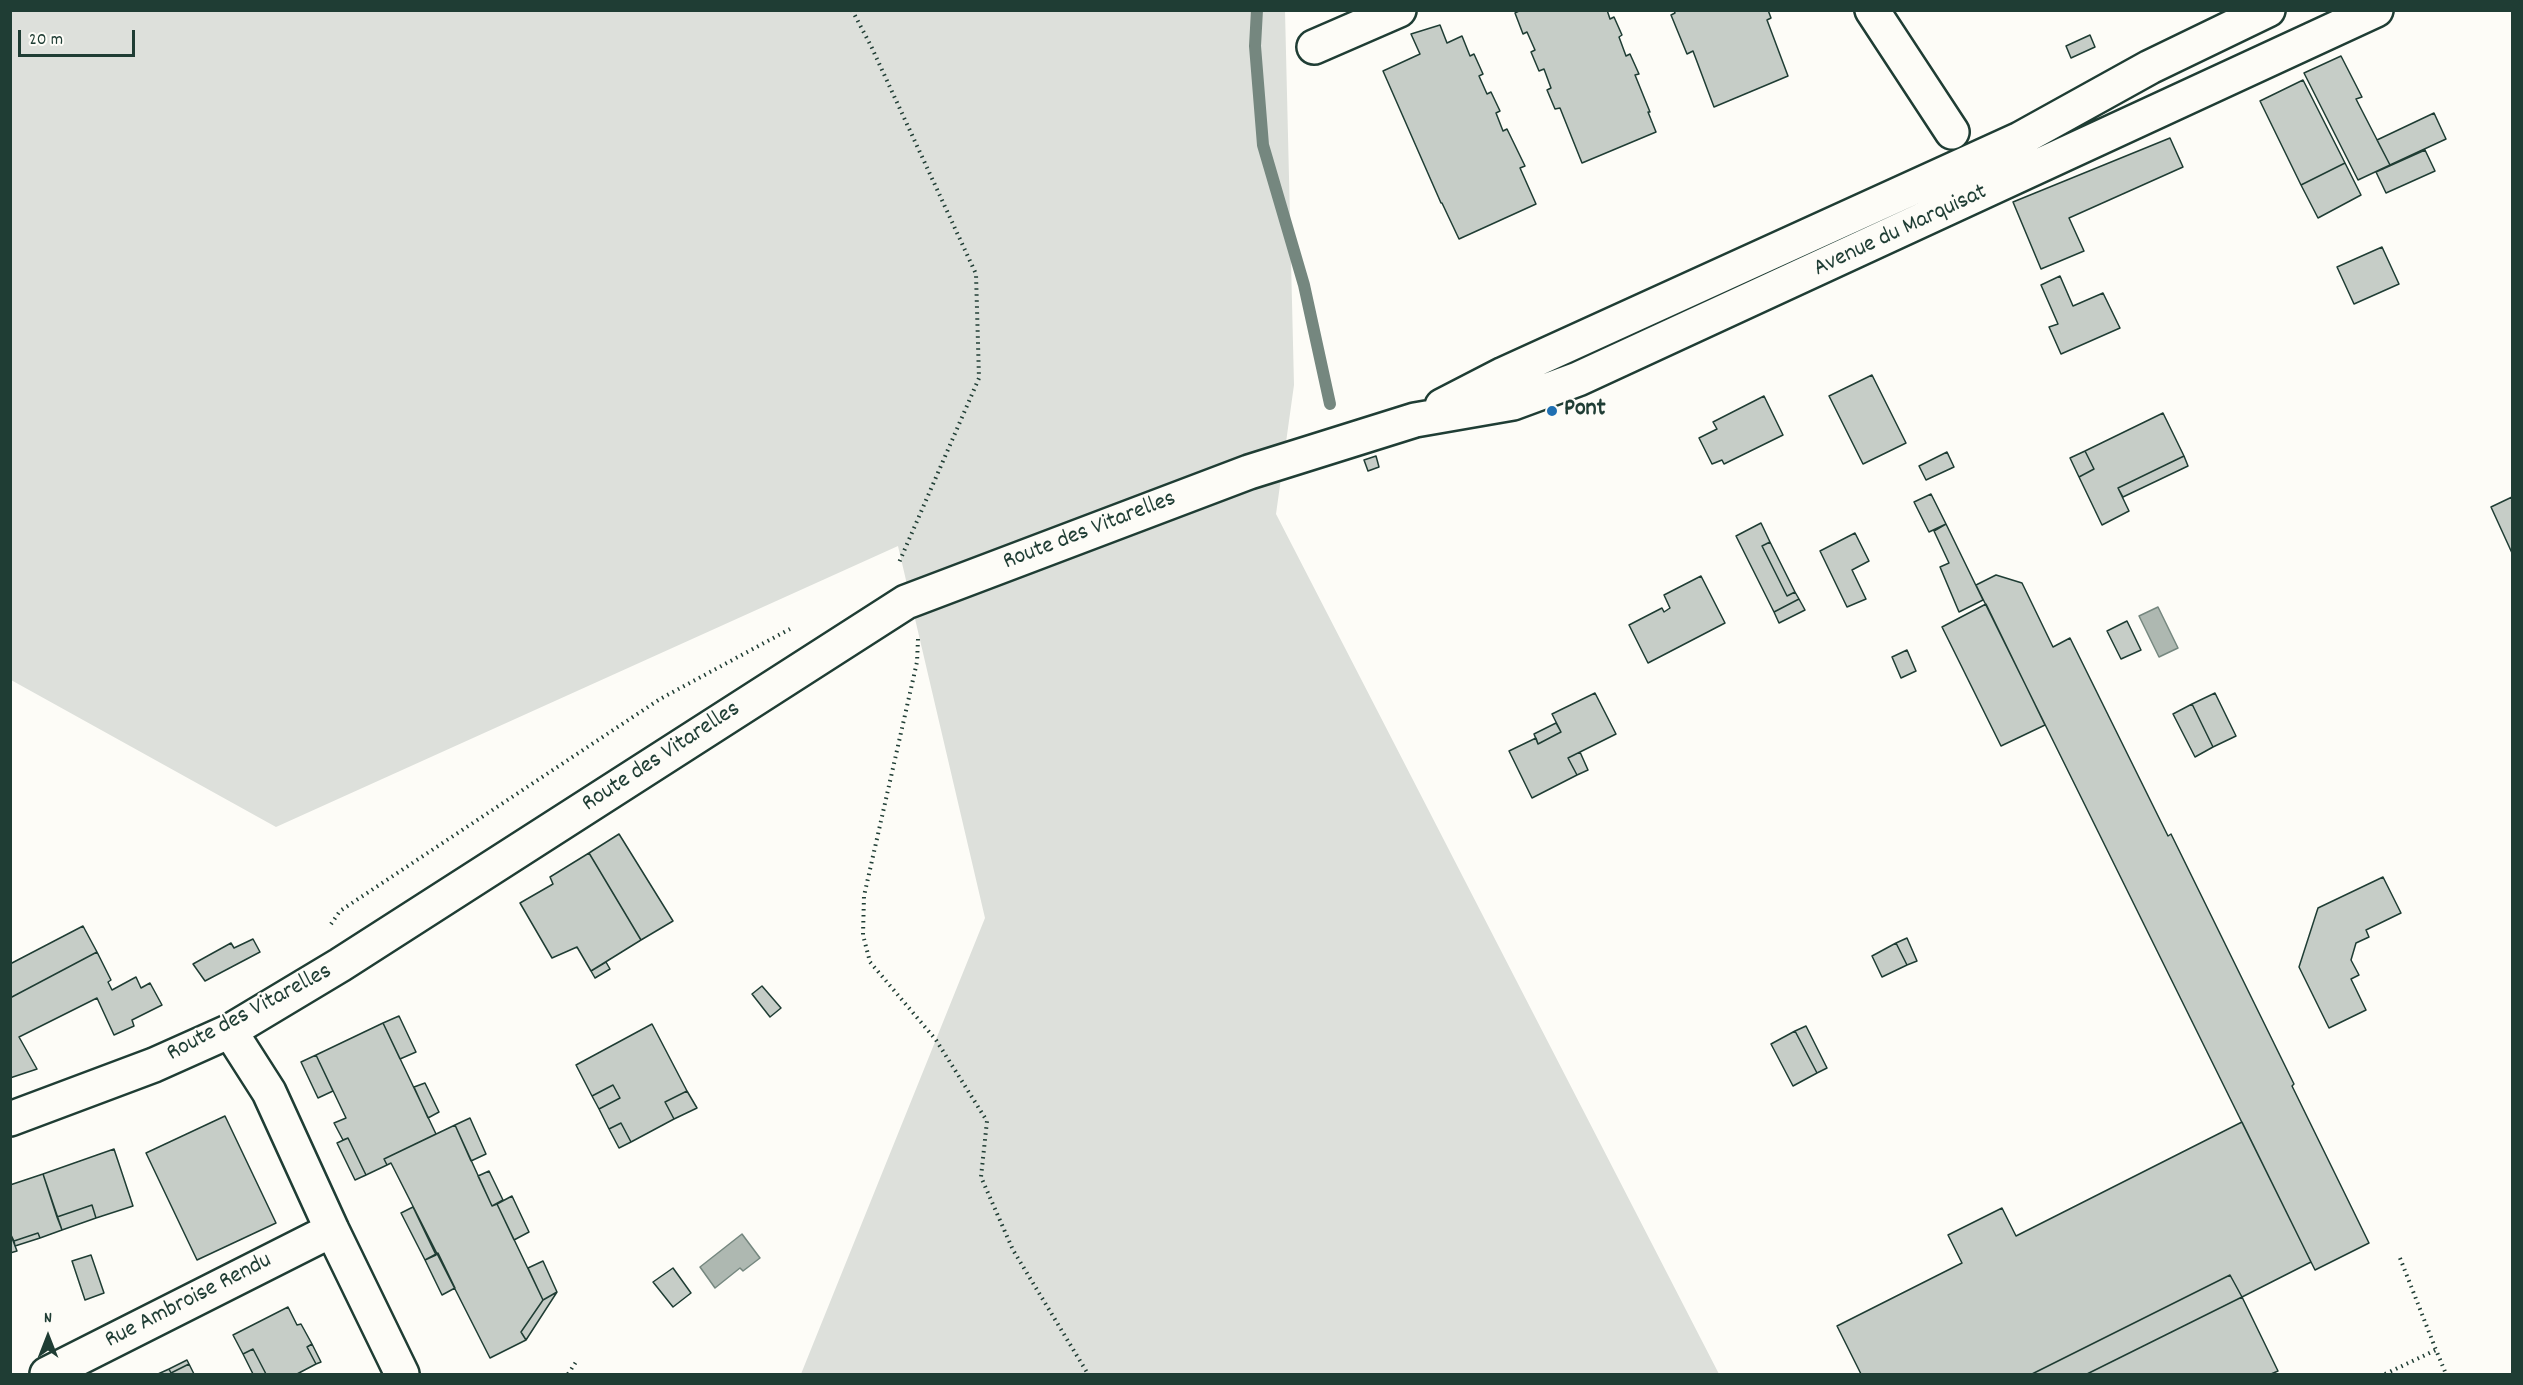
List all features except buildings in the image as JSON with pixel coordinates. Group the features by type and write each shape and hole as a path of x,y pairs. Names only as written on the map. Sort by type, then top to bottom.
{"main road":[{"path":"1314,46 1399,10"},
{"path":"1872,10 1952,132"},
{"name":"Avenue du Marquisat","path":"1415,420 1504,374 2020,139 2150,67 2268,10"},
{"name":"Avenue du Marquisat","path":"1337,445 1415,420 1513,403 1578,379 1916,225 2376,10"},
{"name":"Route des Vitarelles","path":"10,1119 154,1065 230,1031 340,965 906,602 1249,472 1337,445"},
{"path":"230,1031 269,1092 332,1230 402,1374"},
{"name":"Rue Ambroise Rendu","path":"46,1374 332,1230"}],"path":[{"path":"852,10 871,46 976,274 979,378 894,574 918,629 917,662 864,896 863,935 870,962 936,1040 987,1121 981,1177 1012,1250 1088,1374"},
{"path":"2400,1258 2446,1374"},
{"path":"2385,1374 2436,1350"},
{"path":"568,1374 576,1362"}],"shaded area":[{"path":"11,11 1285,11 1294,385 1276,514 1719,1374 801,1374 985,918 898,546 276,827 11,680"},
{"path":"2158,607 2178,648 2159,657 2139,616"},
{"path":"742,1234 760,1258 743,1271 740,1268 715,1288 700,1267"}],"waterway":[{"path":"1257,10 1255,46 1263,145 1304,285 1330,404"}],"place":[{"name":"Pont","path":"1552,411"}]}
